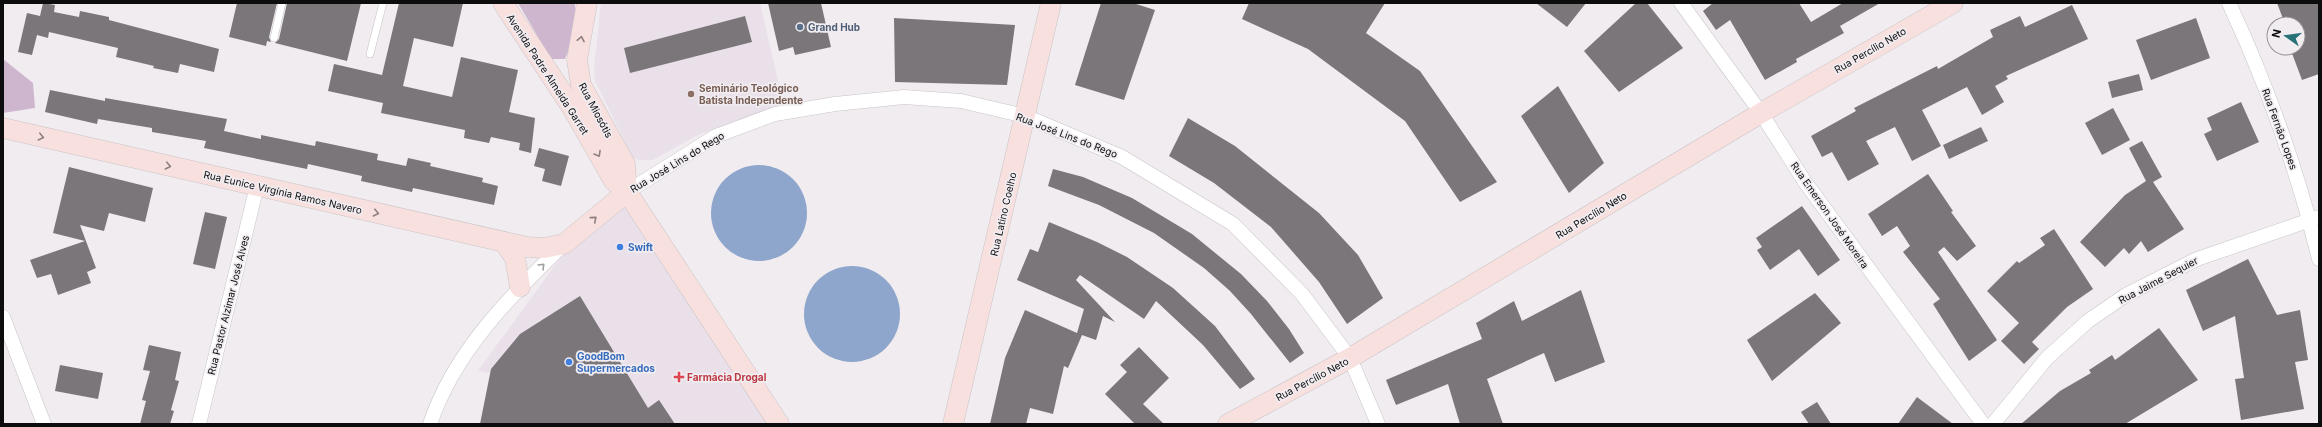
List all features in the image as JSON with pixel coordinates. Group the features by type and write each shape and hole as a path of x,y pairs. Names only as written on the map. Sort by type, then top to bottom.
{"main road":[{"name":"Avenida Padre Almeida Garret","path":"502,3 540,62 573,109 614,181 627,192 780,424"},
{"name":"Rua Latino Coelho","path":"953,424 1051,3"},
{"name":"Rua Percílio Neto","path":"1228,424 1350,358 1761,113 1953,3"},
{"name":"Rua Miosótis","path":"587,4 577,60 581,85 625,164 627,192"},
{"path":"540,62 552,66 563,66 577,60"},
{"name":"Rua Eunice Virgínia Ramos Navero","path":"3,128 504,242 544,248 564,244"},
{"name":"Rua José Lins do Rego","path":"564,244 627,192"},
{"path":"504,242 516,258 520,288"}],"street":[{"name":"Rua Emerson José Moreira","path":"1681,3 1761,113 1805,182 1983,424"},
{"name":"Rua Fernão Lopes","path":"2229,3 2245,37 2314,218 2319,259"},
{"name":"Rua José Lins do Rego","path":"627,192 716,136 775,114 835,104 904,97 961,101 1025,116 1122,156 1233,224 1302,294 1350,358 1378,424"},
{"name":"Rua Pastor Alzimar José Alves","path":"199,424 257,186"},
{"name":"Rua Jaime Sequier","path":"1993,424 2048,358 2088,321 2126,295 2196,259 2314,218"},
{"name":"Rua José Lins do Rego","path":"430,424 461,359 494,315 564,244"},
{"path":"3,317 44,424"}],"lane":[{"path":"274,38 282,3"},
{"path":"370,54 383,3"}],"shaded area":[{"path":"518,3 575,3 573,32 565,59 551,59"},
{"name":"Seminário Teológico Batista Independente","path":"601,3 760,3 784,107 737,120 696,136 653,160 639,160 633,158 595,81 594,69"},
{"path":"3,59 33,83 35,108 3,113"},
{"path":"627,202 774,424 523,424 533,381 478,371 561,257"}],"water":[{"path":"759,165 777,169 786,173 793,179 799,186 803,195 807,213 803,231 799,240 793,247 786,253 777,257 759,261 741,257 732,253 725,247 719,240 715,231 711,213 715,195 719,186 725,179 732,173 741,169"},
{"path":"852,266 870,270 879,274 886,280 892,287 896,296 900,314 896,332 892,341 886,348 879,354 870,358 852,362 834,358 825,354 818,348 812,341 808,332 804,314 808,296 812,287 818,280 825,274 834,270"}],"building":[{"path":"43,3 55,5 54,12 79,17 80,11 109,17 109,20 219,49 214,72 180,64 178,73 153,68 154,66 116,57 118,48 49,32 48,38 37,35 32,55 18,52 27,13 40,16"},
{"path":"237,3 277,3 269,37 271,42 267,41 266,46 229,37"},
{"path":"287,3 361,3 347,61 275,43 279,39"},
{"path":"399,3 463,3 453,47 414,38 403,86 452,97 461,57 518,70 509,112 535,118 531,153 519,150 520,143 491,137 489,143 464,138 465,130 381,113 383,103 328,91 334,64 382,75"},
{"name":"Grand Hub","path":"768,3 821,3 831,47 795,55 793,47 779,51"},
{"path":"1101,3 1133,3 1155,10 1124,100 1075,85"},
{"path":"1249,3 1385,3 1366,33 1420,71 1497,182 1460,202 1405,121 1308,49 1242,19"},
{"path":"1536,3 1586,3 1567,27"},
{"path":"1636,3 1647,3 1683,48 1619,92 1584,51"},
{"path":"1713,3 1799,3 1811,22 1843,3 1880,3 1840,26 1844,33 1796,59 1797,62 1765,80 1730,20 1716,30 1703,11"},
{"path":"2277,3 2319,3 2319,74 2302,80 2293,56 2306,56 2306,16 2282,16"},
{"path":"2072,5 2088,39 2006,76 2008,79 1995,86 2004,102 1982,115 1967,87 1922,110 1941,146 1912,161 1895,127 1866,141 1879,164 1848,181 1832,152 1822,157 1811,136 1856,111 1854,108 1937,66 1938,69 1993,37 1990,30 2020,16 2025,27"},
{"path":"745,16 752,42 630,73 624,48"},
{"path":"894,18 1015,25 1007,85 895,82"},
{"path":"2196,18 2210,58 2151,80 2136,40"},
{"path":"2139,74 2143,90 2112,98 2108,82"},
{"path":"1558,86 1604,163 1569,193 1521,116"},
{"path":"50,90 105,101 105,98 227,119 224,131 261,139 261,135 315,146 316,141 378,154 377,160 406,166 408,158 431,163 430,166 483,178 482,182 498,186 494,205 413,188 412,192 361,181 362,176 308,164 307,169 204,148 206,141 152,132 152,128 98,119 97,124 45,112"},
{"path":"2241,102 2259,142 2217,161 2204,134 2212,130 2207,118"},
{"path":"2113,108 2130,140 2102,155 2085,123"},
{"path":"1188,118 1235,146 1319,213 1358,255 1383,298 1347,324 1319,282 1271,227 1214,183 1169,156"},
{"path":"1981,127 1988,141 1949,159 1943,145"},
{"path":"2142,141 2162,177 2153,182 2184,229 2148,252 2141,241 2129,254 2124,248 2105,267 2080,242 2125,195 2146,181 2129,148"},
{"path":"539,148 569,156 561,186 542,181 545,169 534,166"},
{"path":"69,167 153,188 145,222 109,213 104,231 80,225 96,268 87,272 91,283 58,295 51,274 37,278 30,260 85,241 53,233"},
{"path":"1053,169 1083,177 1132,198 1192,234 1241,274 1267,301 1289,329 1304,353 1290,363 1251,314 1230,291 1204,268 1154,233 1099,205 1048,186"},
{"path":"1928,174 1953,211 1951,212 1976,246 1957,261 1944,247 1938,252 1997,340 1969,361 1933,304 1940,299 1903,252 1910,246 1897,226 1882,236 1868,214"},
{"path":"1802,206 1840,260 1818,276 1799,249 1770,270 1757,250 1762,247 1756,238"},
{"path":"205,212 227,217 215,269 193,264"},
{"path":"1049,222 1097,242 1127,257 1173,288 1215,326 1255,379 1240,389 1203,345 1156,301 1144,319 1080,275 1076,280 1115,322 1103,316 1096,340 1082,335 1068,368 1064,366 1053,414 1030,408 1026,424 990,424 1005,358 1025,310 1077,333 1084,309 1017,280 1030,249 1038,252"},
{"path":"2054,229 2093,289 2067,307 2032,342 2039,349 2024,364 2001,341 2019,323 1987,291 2017,261 2019,263 2045,245 2040,238"},
{"path":"2248,259 2277,315 2300,310 2308,360 2295,362 2304,409 2241,420 2235,379 2244,378 2235,316 2203,331 2186,290"},
{"path":"1581,290 1605,362 1555,382 1544,353 1487,379 1503,424 1460,424 1448,384 1396,405 1386,380 1482,339 1476,323 1514,301 1522,321"},
{"path":"1815,293 1841,323 1772,381 1747,340"},
{"name":"GoodBom Supermercados","path":"580,296 648,408 659,400 675,424 480,424 491,369 520,334"},
{"path":"2159,328 2198,380 2125,424 2021,424 2060,391 2091,373 2089,370 2112,355 2115,360"},
{"path":"149,345 181,352 175,380 179,381 171,410 174,411 170,424 140,424 146,401 142,400 150,371 143,370"},
{"path":"1139,347 1169,378 1143,404 1164,424 1135,424 1105,394 1127,372 1120,365"},
{"path":"60,365 103,373 98,399 55,391"},
{"path":"1917,397 1953,424 1898,424"},
{"path":"1817,402 1831,424 1809,424 1801,412"}],"place":[{"name":"Grand Hub","path":"800,27"},
{"name":"Seminário Teológico Batista Independente","path":"691,94"},
{"name":"Swift","path":"620,247"},
{"name":"GoodBom Supermercados","path":"569,362"},
{"name":"Farmácia Drogal","path":"679,377"}]}
